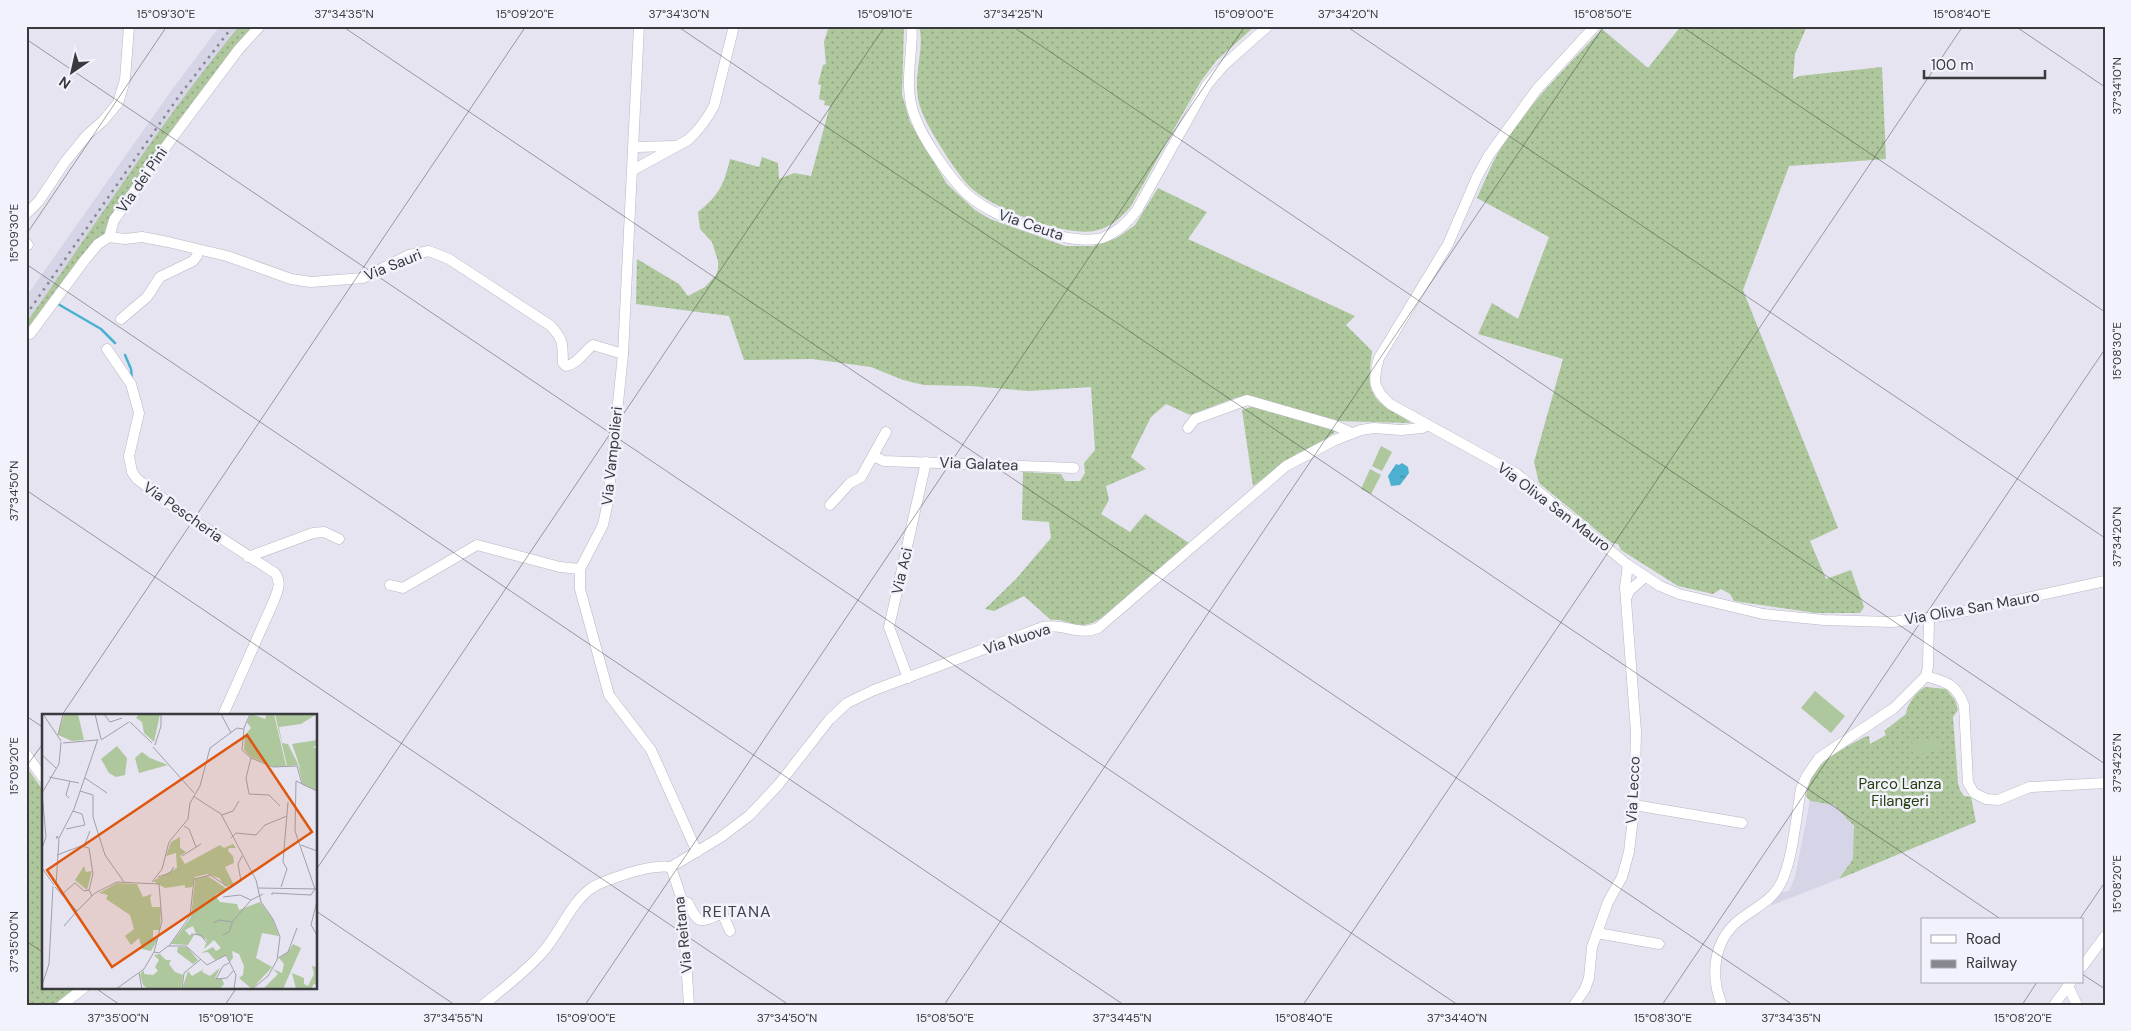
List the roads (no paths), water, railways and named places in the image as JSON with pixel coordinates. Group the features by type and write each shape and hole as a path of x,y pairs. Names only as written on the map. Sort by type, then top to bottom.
{"street":[{"path":"26,215 39,201 70,155 87,135 111,113 118,103 125,80 129,26"},
{"name":"Via dei Pini","path":"30,334 84,261 98,244 109,237 114,220 167,145 239,49 260,26"},
{"name":"Via Vampolieri","path":"580,569 600,532 605,515 623,354 639,26"},
{"path":"633,170 696,134 714,106 734,26"},
{"name":"Via Ceuta","path":"911,26 909,95 912,109 923,133 957,184 969,197 993,212 1065,238 1079,240 1102,238 1113,233 1129,221 1207,85 1224,65 1268,26"},
{"name":"Via Oliva San Mauro","path":"1595,26 1537,88 1489,155 1477,177 1448,244 1379,358 1374,375 1377,390 1390,404 1517,474 1628,565 1660,586 1679,594 1763,614 1865,622 1892,622 1929,618 2105,582"},
{"path":"634,147 676,146"},
{"name":"Via Sauri","path":"109,237 125,239 142,237 227,256 291,279 311,282 363,278 409,255 429,251 449,259 551,326 561,339 564,351 563,363 566,366 581,358 593,345 623,354"},
{"path":"121,319 147,297 160,277 193,260 198,256 198,250"},
{"name":"Via Pescheria","path":"107,349 131,384 140,413 129,456 132,472 137,479 248,557 275,573 278,578 278,587 223,714"},
{"path":"1188,428 1195,418 1247,400 1334,425 1352,433"},
{"name":"Via Nuova","path":"670,867 735,827 763,803 841,708 874,690 1043,627 1052,626 1083,632 1098,628 1286,466 1352,433 1374,428 1401,430 1422,428 1428,425"},
{"path":"830,505 850,483 861,477 886,432"},
{"name":"Via Galatea","path":"872,456 884,461 1074,468"},
{"name":"Via Aci","path":"908,678 889,627 926,462"},
{"path":"248,557 313,533 324,532 339,539"},
{"path":"390,585 402,588 477,546 560,567 580,569 580,589 609,695 651,750 697,852"},
{"name":"Via Lecco","path":"1574,1005 1585,989 1589,978 1592,947 1608,902 1622,877 1629,852 1634,805 1636,732 1626,600 1625,572 1628,565"},
{"path":"1626,600 1629,591 1646,577"},
{"path":"1722,1005 1715,976 1716,955 1720,944 1738,920 1767,901 1781,883 1786,870 1801,789 1812,768 1826,752 1894,708 1926,676 1928,668 1929,618"},
{"path":"1926,676 1952,686 1960,693 1964,705 1968,783 1974,793 1986,799 1998,800 2030,787 2105,783"},
{"path":"26,754 42,776"},
{"path":"1634,805 1742,823"},
{"path":"483,1005 532,964 551,942 577,904 593,888 613,878 635,871 656,867 670,867"},
{"name":"Via Reitana","path":"670,867 682,900 689,1005"},
{"path":"682,900 688,903 698,920 705,921 720,914 723,915 730,931"},
{"path":"1597,933 1659,944"},
{"path":"2084,964 2105,936"},
{"path":"2054,1005 2070,984"},
{"path":"2070,984 2077,1005"},
{"path":"62,1005 84,988"}],"water":[{"path":"1402,463 1408,467 1409,473 1400,485 1391,486 1388,476 1396,464"}],"waterway":[{"path":"58,304 101,329 115,343"},
{"path":"125,355 131,369 132,379"}],"railway":[{"path":"26,315 179,96 233,26"}],"district":[{"name":"REITANA","path":"737,911"}],"park label":[{"name":"Parco Lanza Filangeri","path":"1900,792"}]}
